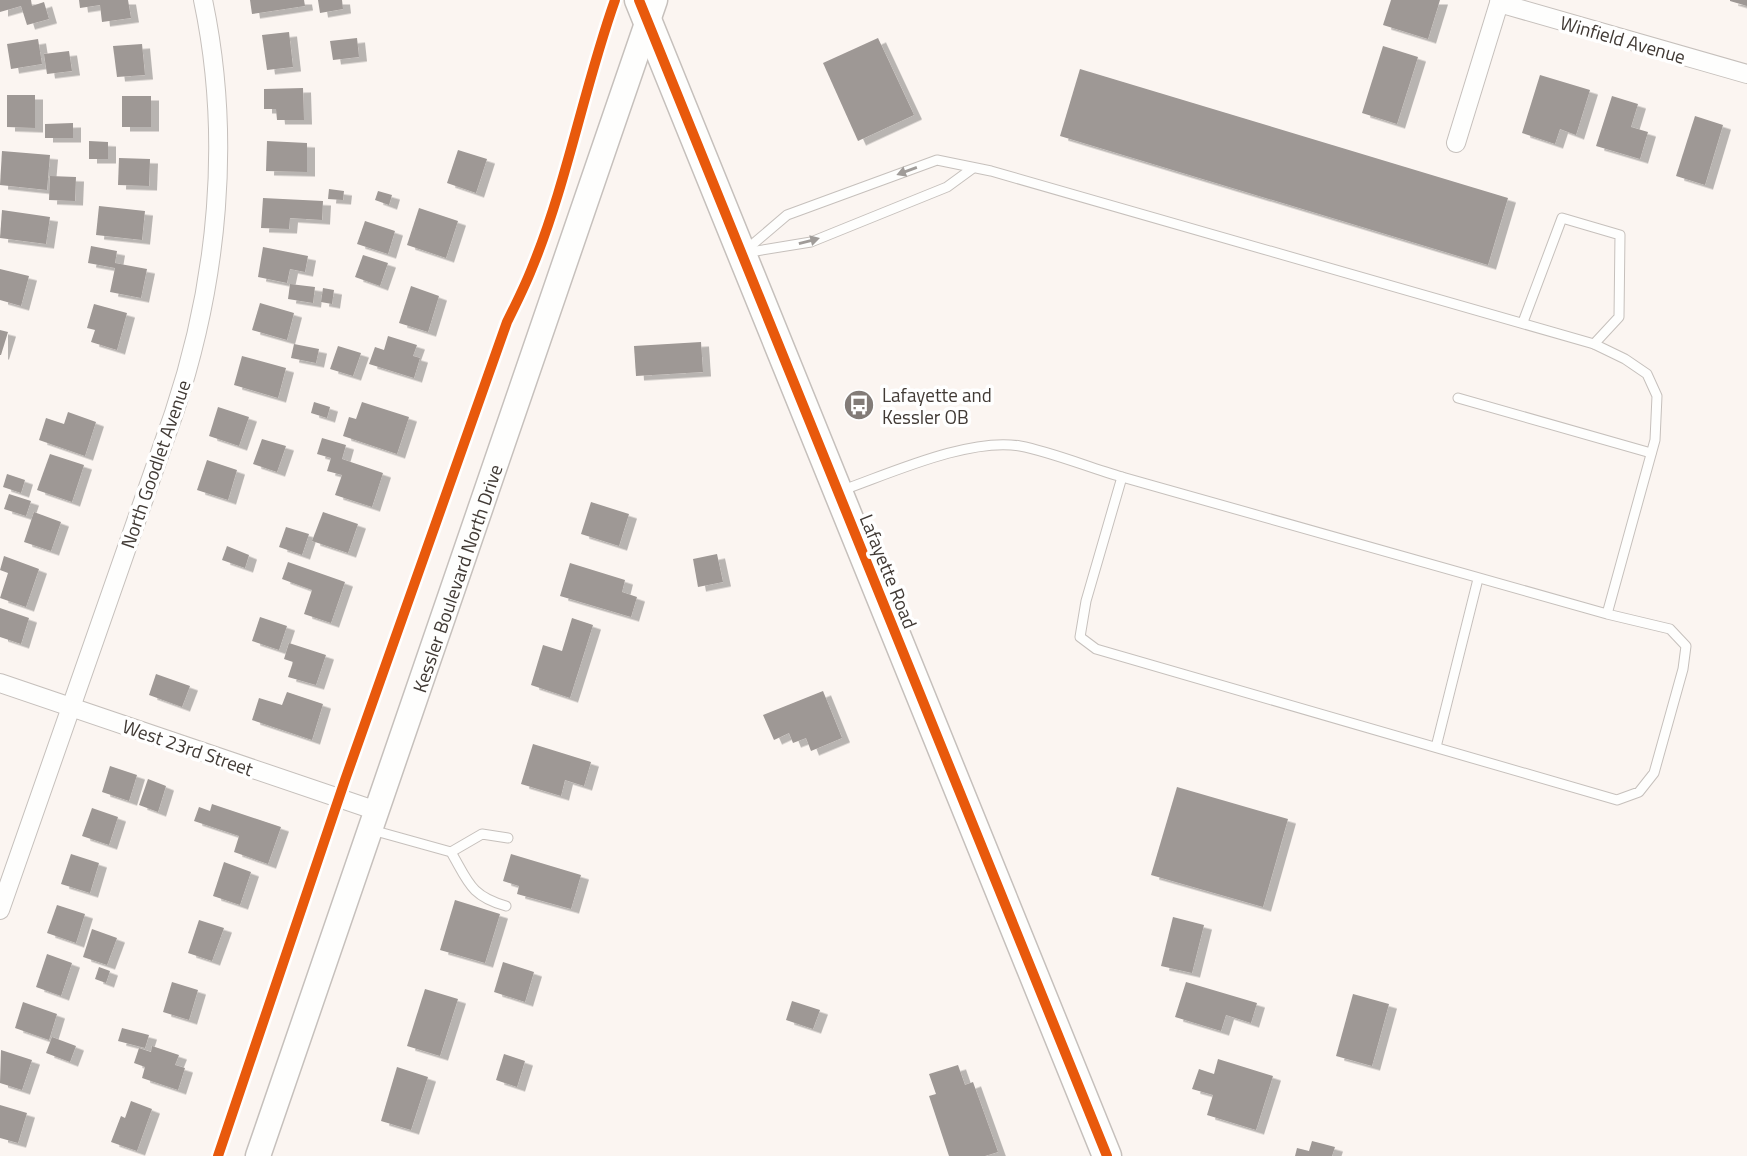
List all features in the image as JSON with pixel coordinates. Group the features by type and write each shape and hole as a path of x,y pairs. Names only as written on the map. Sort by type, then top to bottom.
{"main road":[{"name":"Lafayette Road","path":"648,8 742,254 1107,1156"},
{"name":"Kessler Boulevard North Drive","path":"258,1156 648,8"}],"street":[{"name":"North Goodlet Avenue","path":"0,910 180,394 197,333 214,239 218,144 212,60 203,0"},
{"name":"Winfield Avenue","path":"1500,1 1747,74"},
{"path":"1456,143 1500,1"},
{"name":"West 23rd Street","path":"0,683 70,706 373,820"}],"lane":[{"path":"742,254 787,215 937,160 991,171 1594,344 1625,359 1647,374 1657,396 1655,440 1607,614"},
{"path":"742,254 811,242 947,187 973,168"},
{"path":"1523,322 1562,218 1620,235 1619,317 1594,344"},
{"path":"1458,398 1651,453"},
{"path":"838,491 980,445 1019,446 1478,579 1670,629 1686,646 1683,669 1654,773 1639,792 1617,800 1096,649 1080,637 1086,601 1122,477"},
{"path":"1436,747 1478,579"},
{"path":"373,820 451,852 468,886 486,901 506,906"},
{"path":"451,852 482,834 508,838"}],"building":[{"path":"0,0 31,0 32,6 44,2 49,19 27,25 21,6 0,12"},
{"path":"79,0 128,0 131,18 102,22 100,5 80,8"},
{"path":"250,0 304,0 305,6 252,14"},
{"path":"318,0 342,0 343,9 320,13"},
{"path":"1391,0 1440,0 1428,39 1383,25"},
{"path":"1747,0 1747,6 1730,1"},
{"path":"289,32 293,67 267,70 262,35"},
{"path":"357,38 359,57 333,60 330,41"},
{"path":"878,38 914,115 858,141 823,63"},
{"path":"38,39 42,64 11,69 7,44"},
{"path":"142,44 145,75 117,77 113,46"},
{"path":"1383,46 1418,57 1397,124 1362,113"},
{"path":"69,51 72,71 47,74 44,54"},
{"path":"1080,69 1508,198 1488,265 1060,136"},
{"path":"1540,75 1590,90 1576,135 1560,129 1555,144 1522,133"},
{"path":"303,88 304,120 277,120 276,109 264,109 264,89"},
{"path":"7,95 35,95 35,128 7,127"},
{"path":"122,96 151,96 151,127 122,127"},
{"path":"1612,96 1638,104 1631,127 1648,132 1640,159 1596,146"},
{"path":"1695,116 1723,125 1705,185 1676,176"},
{"path":"73,123 73,138 45,138 45,124"},
{"path":"89,141 108,142 108,159 89,159"},
{"path":"267,141 307,143 307,172 266,171"},
{"path":"458,150 487,159 476,193 447,183"},
{"path":"2,151 50,155 47,190 0,185"},
{"path":"119,158 150,159 149,186 118,185"},
{"path":"50,176 76,177 75,201 49,200"},
{"path":"329,189 344,191 343,200 328,199"},
{"path":"378,191 392,195 389,205 375,200"},
{"path":"263,198 323,201 322,220 290,218 289,229 261,228"},
{"path":"99,206 145,211 142,240 96,235"},
{"path":"419,208 458,221 446,258 407,245"},
{"path":"2,210 50,217 46,244 0,238"},
{"path":"365,221 395,231 388,254 357,244"},
{"path":"91,246 117,251 115,263 147,269 141,298 110,292 115,268 88,263"},
{"path":"263,247 308,256 305,272 290,269 287,283 258,277"},
{"path":"363,255 388,263 380,286 355,277"},
{"path":"0,269 29,276 21,306 0,300"},
{"path":"290,284 315,287 313,303 288,299"},
{"path":"411,286 439,296 428,332 399,323"},
{"path":"323,288 334,290 332,304 321,302"},
{"path":"260,303 294,313 287,340 252,330"},
{"path":"94,304 127,313 117,350 91,342 95,330 87,328"},
{"path":"0,330 8,332 1,355 0,355"},
{"path":"388,336 417,345 413,356 420,358 414,378 369,364 375,347 384,350"},
{"path":"701,342 703,372 636,376 634,346"},
{"path":"294,344 319,349 316,363 291,358"},
{"path":"338,346 361,353 353,376 330,369"},
{"path":"242,356 286,368 278,398 234,385"},
{"path":"314,402 330,407 327,418 311,413"},
{"path":"362,402 409,417 397,454 343,436 349,417 356,419"},
{"path":"218,407 249,417 239,446 209,436"},
{"path":"68,412 96,422 85,456 39,440 46,418 64,424"},
{"path":"322,438 346,445 342,459 383,473 372,507 335,495 342,475 327,471 331,458 317,454"},
{"path":"262,439 286,446 277,472 253,464"},
{"path":"50,454 84,465 72,502 37,490"},
{"path":"207,460 237,470 228,500 197,490"},
{"path":"7,474 25,480 21,493 3,487"},
{"path":"9,494 31,501 26,516 4,509"},
{"path":"591,502 629,514 619,546 581,534"},
{"path":"34,512 61,522 51,551 24,542"},
{"path":"323,512 358,524 348,553 312,541"},
{"path":"286,527 309,534 302,555 279,547"},
{"path":"227,546 249,555 245,568 222,560"},
{"path":"717,554 723,582 698,587 693,559"},
{"path":"4,556 39,569 26,607 0,598 8,573 0,570"},
{"path":"288,562 345,582 331,623 304,614 312,590 282,579"},
{"path":"570,563 625,580 622,592 637,597 631,617 560,596"},
{"path":"0,608 29,618 21,644 0,637"},
{"path":"260,617 287,626 279,650 252,641"},
{"path":"572,618 593,625 570,698 531,685 543,645 562,651"},
{"path":"289,643 326,655 316,685 288,677 293,662 284,659"},
{"path":"156,674 190,686 182,707 149,695"},
{"path":"823,691 842,738 811,751 806,738 793,743 789,733 774,740 763,715"},
{"path":"287,692 323,704 312,740 252,720 259,698 282,705"},
{"path":"533,744 591,762 584,786 565,780 561,796 521,784"},
{"path":"110,766 137,775 129,801 102,792"},
{"path":"148,779 166,786 158,812 139,805"},
{"path":"1177,787 1288,819 1263,907 1151,875"},
{"path":"212,804 281,827 268,864 234,852 239,836 194,821 199,807 210,811"},
{"path":"92,808 118,817 109,845 82,836"},
{"path":"71,854 99,863 90,893 61,884"},
{"path":"511,854 581,875 571,909 517,894 519,886 503,881"},
{"path":"224,862 251,872 240,905 213,896"},
{"path":"455,900 500,914 485,963 440,950"},
{"path":"57,905 85,914 76,943 47,933"},
{"path":"1173,917 1204,925 1192,973 1161,966"},
{"path":"199,920 224,928 212,961 188,953"},
{"path":"92,929 117,938 107,965 83,957"},
{"path":"47,954 72,963 61,996 36,987"},
{"path":"503,962 534,972 525,1002 494,992"},
{"path":"99,967 110,971 106,983 95,979"},
{"path":"172,982 198,990 189,1020 163,1012"},
{"path":"1186,982 1257,1003 1251,1023 1226,1015 1221,1031 1175,1017"},
{"path":"425,989 458,999 440,1056 407,1046"},
{"path":"1353,994 1389,1004 1372,1066 1336,1056"},
{"path":"792,1001 820,1010 813,1029 786,1020"},
{"path":"23,1002 57,1014 49,1040 15,1028"},
{"path":"122,1028 149,1035 145,1048 118,1041"},
{"path":"52,1037 76,1046 70,1062 46,1053"},
{"path":"152,1046 179,1055 175,1065 185,1068 178,1090 142,1078 145,1067 134,1063 139,1048 151,1052"},
{"path":"1,1050 32,1060 22,1090 0,1083"},
{"path":"504,1054 525,1061 517,1087 496,1080"},
{"path":"1218,1059 1273,1076 1256,1130 1207,1115 1213,1095 1192,1089 1199,1069 1214,1074"},
{"path":"958,1065 965,1085 973,1082 998,1152 985,1156 949,1156 929,1096 936,1094 929,1074"},
{"path":"397,1067 428,1077 411,1130 381,1121"},
{"path":"131,1101 152,1109 137,1151 111,1142 121,1116 125,1118"},
{"path":"0,1105 27,1113 18,1143 0,1138"},
{"path":"1312,1141 1335,1147 1332,1156 1295,1156 1297,1148 1309,1151"}],"cycle path":[{"path":"218,1156 345,780 507,322 544,236 615,0"},
{"path":"639,0 1107,1156"}],"place":[{"name":"Lafayette and Kessler OB","path":"859,405"}]}
